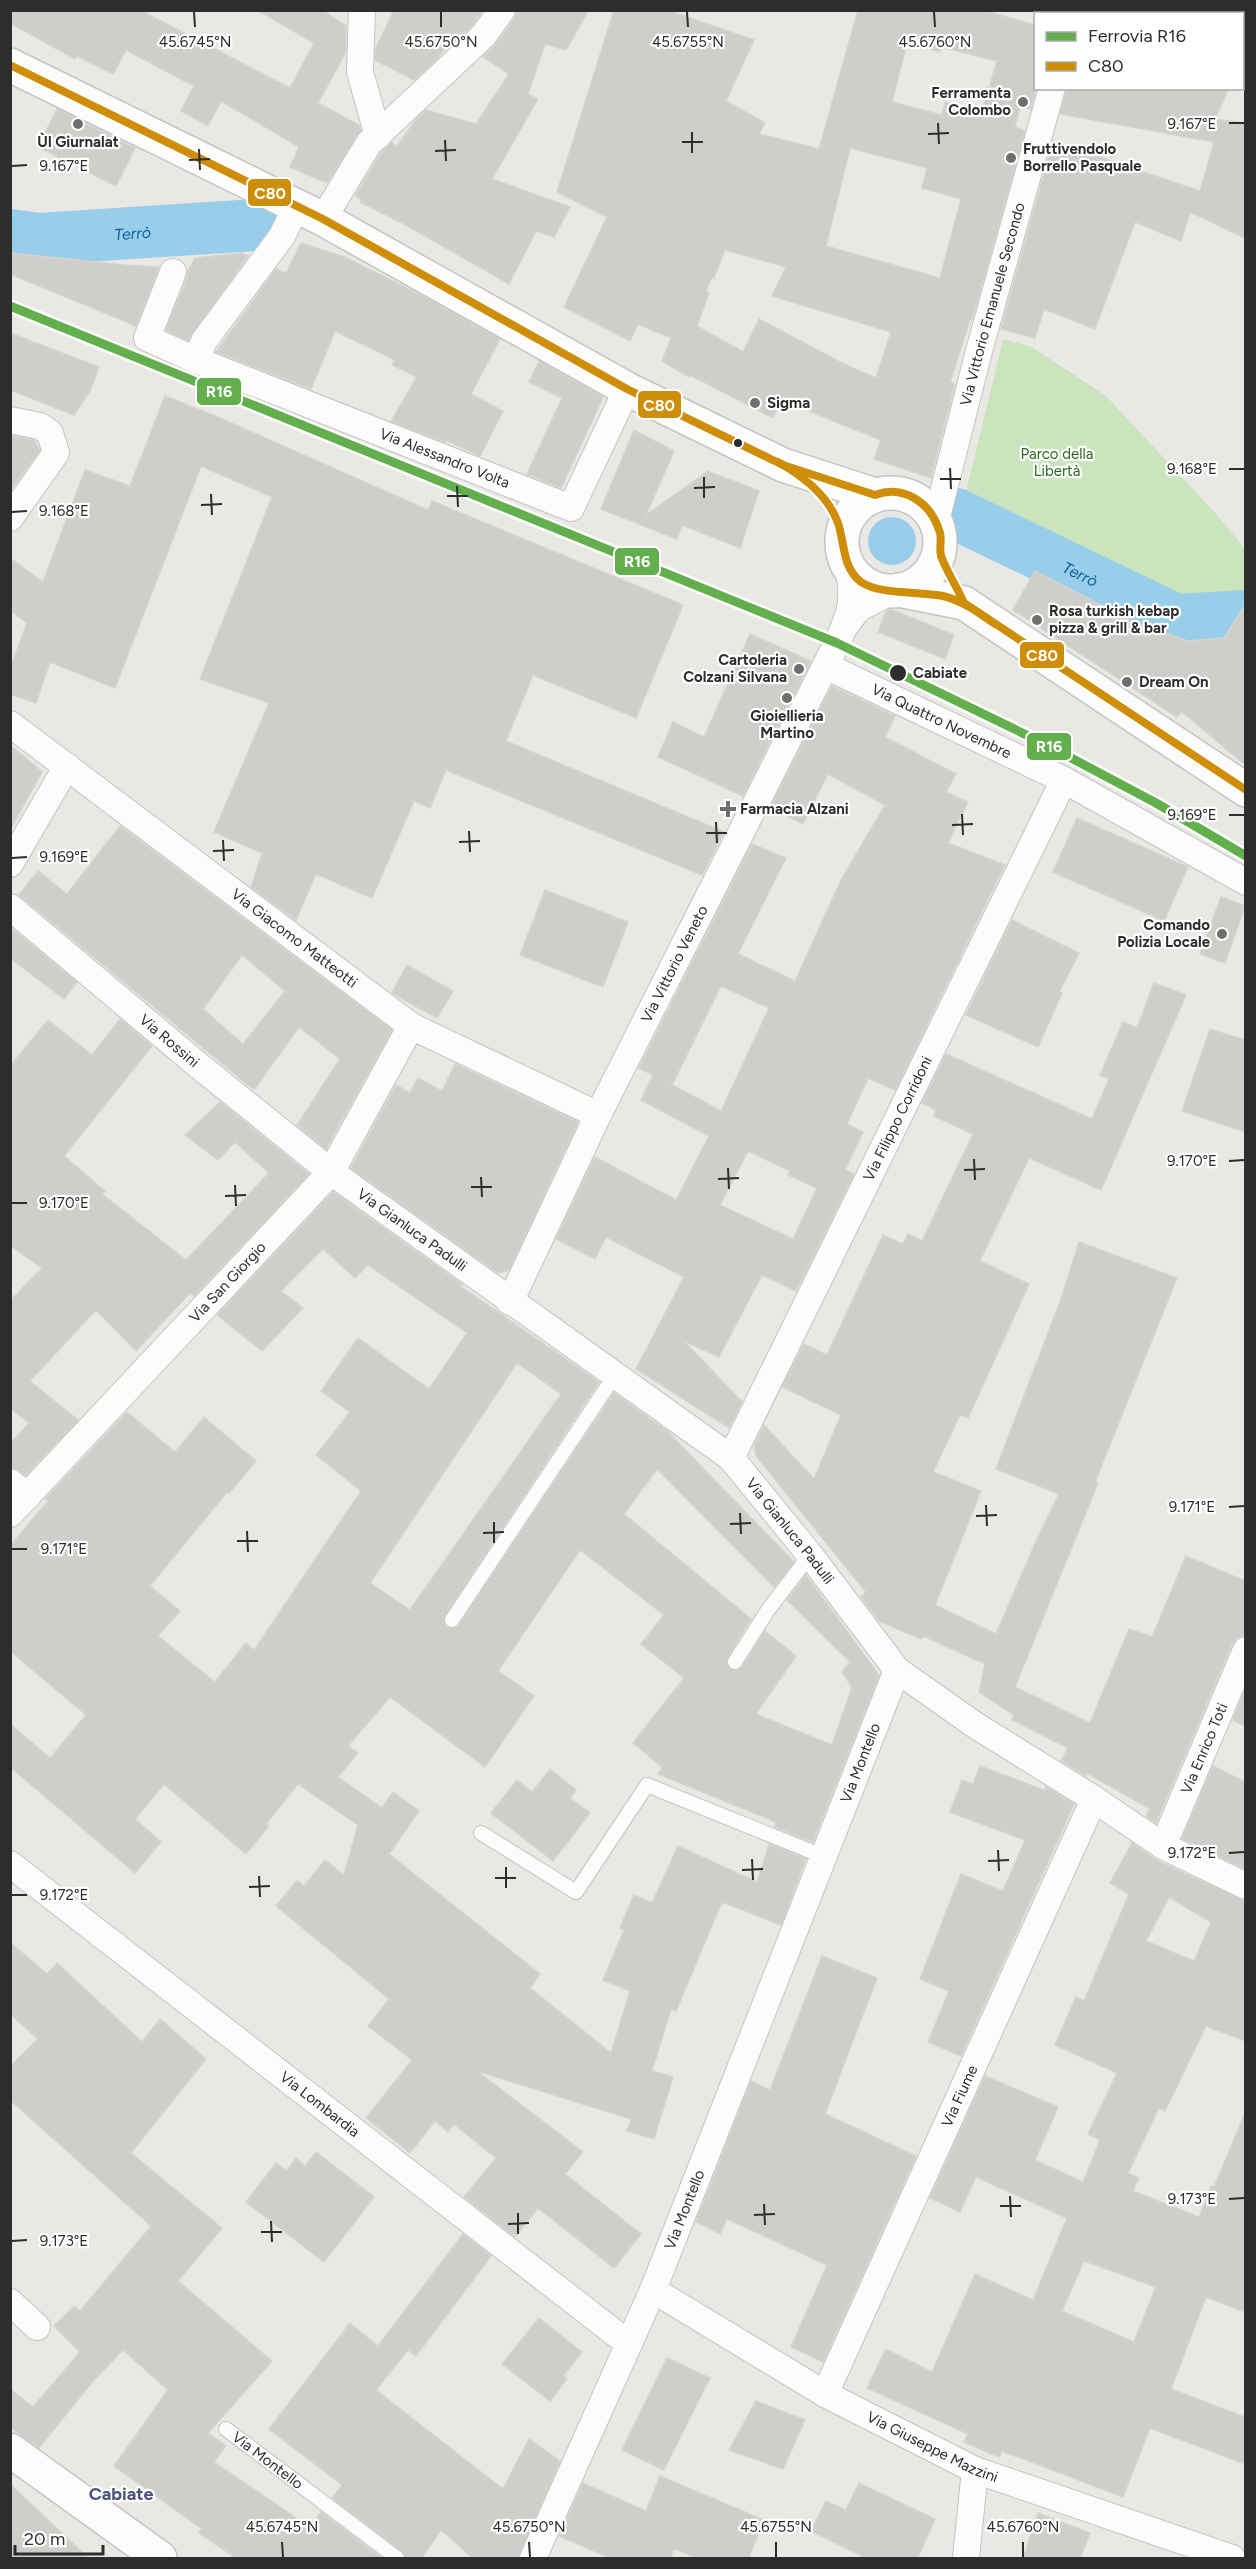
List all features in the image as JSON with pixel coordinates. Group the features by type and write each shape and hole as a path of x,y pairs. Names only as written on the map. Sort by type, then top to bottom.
{"street":[{"path":"362,10 360,72 378,136"},
{"path":"196,360 204,341 282,236 309,213 369,143 483,36 502,10"},
{"path":"10,65 309,213 627,389 783,465 811,483 823,496 834,512 842,535"},
{"name":"Via Vittorio Emanuele Secondo","path":"936,520 979,351 1051,90"},
{"name":"Via Alessandro Volta","path":"173,272 147,338 196,360 571,508 627,389"},
{"path":"10,420 40,426 50,433 56,453 10,518"},
{"path":"783,465 875,495"},
{"path":"895,591 907,589 921,581 933,568 940,553 941,536 936,520 927,507 914,497 899,492 883,492 855,507 846,520 842,535 842,551 848,567 859,580 873,588 964,603 1245,790"},
{"path":"940,553 964,603"},
{"name":"Via Vittorio Veneto","path":"510,1302 598,1115 844,627 852,606 852,587 848,567"},
{"name":"Via Vittorio Veneto","path":"844,627 858,609 869,601 895,591"},
{"name":"Via Quattro Novembre","path":"826,666 1064,780 1245,882"},
{"name":"Via Giacomo Matteotti","path":"10,724 411,1026 598,1115"},
{"path":"10,864 66,766"},
{"name":"Via Filippo Corridoni","path":"731,1458 1064,780"},
{"name":"Via Rossini","path":"10,907 198,1065 331,1172"},
{"name":"Via San Giorgio","path":"16,1497 331,1172 411,1026"},
{"name":"Via Gianluca Padulli","path":"331,1172 731,1458 810,1555 897,1670 975,1725 1094,1799 1164,1846 1245,1886"},
{"name":"Via Enrico Toti","path":"1164,1846 1245,1650"},
{"name":"Via Montello","path":"540,2557 653,2290 897,1670"},
{"name":"Via Fiume","path":"825,2394 1094,1799"},
{"name":"Via Lombardia","path":"10,1864 629,2344"},
{"name":"Via Giuseppe Mazzini","path":"653,2290 825,2394 975,2470 1232,2559"},
{"path":"10,2302 37,2327"},
{"path":"10,2450 160,2559"},
{"path":"966,2559 975,2470"},
{"path":"1243,2559 1245,2551"}],"lane":[{"path":"452,1620 615,1375"},
{"path":"735,1662 768,1610 810,1555"},
{"path":"481,1833 576,1892 647,1785 825,1857"},
{"name":"Via Montello","path":"226,2429 397,2559"}],"green space":[{"name":"Parco della Libertà","path":"1003,339 1032,347 1106,396 1219,517 1245,549 1245,604 1216,608 1189,608 1144,597 1042,545 962,509"}],"water":[{"path":"892,517 909,524 916,541 909,558 892,565 875,558 868,541 875,524"}],"building":[{"path":"10,10 140,10 290,88 314,43 257,10 322,10 346,26 346,52 318,103 359,125 361,130 327,183 290,167 299,147 221,101 208,126 181,111 194,86 126,50 113,74 77,56 75,59 10,23"},
{"path":"394,10 483,10 472,26 457,39 453,36 439,57 414,80 375,60 376,48"},
{"path":"517,10 589,10 566,50 545,44 528,94 538,99 492,179 570,207 554,237 536,231 509,284 404,224 360,202 361,199 355,196 381,153 391,142 397,146 426,110 476,124 509,74 483,57 514,19"},
{"path":"614,10 667,10 754,40 726,101 765,123 759,134 819,149 858,10 983,10 1034,25 1036,90 1031,109 1020,107 1015,127 1025,131 972,320 970,320 950,382 955,384 931,478 874,459 881,440 781,400 773,418 690,375 689,377 662,361 671,338 638,324 630,341 564,307 607,217 557,192","holes":["907,43 940,52 942,47 997,61 989,88 987,88 983,113 945,102 942,115 892,102","850,148 927,168 922,188 961,199 940,278 826,246","725,250 786,267 772,296 891,332 876,378 844,364 759,319 743,352 697,326 709,293 706,291"]},
{"path":"1066,90 1228,90 1215,119 1245,123 1245,238 1190,212 1181,241 1135,222 1095,329 1044,309 1035,338 1001,329 1053,141 1200,191 1214,142 1060,114"},
{"path":"57,109 135,148 116,186 38,147"},
{"path":"301,243 345,257 500,339 471,394 503,411 480,456 446,440 445,442 391,421 417,377 392,365 395,360 335,331 311,389 216,352 276,269 286,273"},
{"path":"10,253 159,267 136,326 10,274"},
{"path":"242,253 248,256 188,340 166,330 187,278 188,270 195,258"},
{"path":"10,333 99,367 90,391 74,415 10,390"},
{"path":"539,361 603,397 561,488 527,474 562,398 529,382"},
{"path":"165,396 428,510 432,501 683,605 636,718 533,675 506,741 724,832 702,875 446,770 430,808 414,801 372,898 316,874 296,920 251,887 262,853 214,832 269,703 200,679 272,497 201,466 115,688 50,662 36,703 10,694 10,669 27,623 10,610 10,558 43,582 85,470 130,486"},
{"path":"634,430 674,451 646,515 708,471 759,491 740,548 682,525 677,539 601,509"},
{"path":"10,435 34,440 40,450 10,491"},
{"path":"1035,571 1133,622 1188,641 1224,638 1245,605 1245,765 1181,711 1177,717 1013,610"},
{"path":"890,609 954,635 945,659 878,632 886,611"},
{"path":"750,634 811,661 743,796 658,757 673,722 704,737"},
{"path":"832,686 895,716 885,737 956,774 946,792 968,802 948,843 1005,865 895,1090 868,1078 847,1124 863,1132 845,1170 854,1174 796,1291 762,1275 719,1357 684,1341 742,1402 729,1428 636,1369 684,1277 606,1237 595,1259 556,1239 595,1157 676,1200 709,1136 641,1100 653,1075 639,1068 752,844 786,858 738,954 795,981 841,880 885,805 828,774 803,824 770,808","holes":["721,986 769,1008 721,1111 672,1085","748,1151 790,1171 788,1175 817,1188 793,1239 720,1205"]},
{"path":"10,745 42,772 10,830"},
{"path":"1077,818 1188,867 1164,921 1053,872"},
{"path":"120,826 392,1030 326,1149 297,1125 340,1059 299,1027 254,1090 19,895 38,871 67,894","holes":["242,955 285,991 243,1044 203,1009"]},
{"path":"545,890 628,922 603,987 520,955"},
{"path":"1221,897 1245,906 1225,963 1200,954"},
{"path":"1012,920 1079,953 1059,992 1062,993 1038,1047 966,1015"},
{"path":"10,927 77,982 64,999 10,958"},
{"path":"407,965 453,991 437,1018 392,993"},
{"path":"1154,983 1186,995 1101,1190 1029,1158 980,1261 1029,1284 968,1418 960,1415 933,1472 981,1491 935,1605 996,1634 1059,1494 996,1469 1061,1299 1079,1242 1177,1278 1095,1482 1098,1483 1015,1687 1090,1723 1129,1629 1152,1637 1186,1556 1245,1581 1245,1635 1237,1638 1232,1644 1156,1823 1146,1816 1150,1809 1061,1761 1068,1748 1012,1720 1014,1715 979,1692 985,1664 923,1636 922,1639 880,1622 861,1597 866,1592 756,1456 754,1446 764,1425 814,1479 841,1415 782,1387 804,1344 827,1355 883,1235 903,1244 908,1234 922,1241 973,1134 934,1116 936,1110 922,1103 946,1054 1092,1119 1109,1079 1100,1075 1123,1022 1137,1028"},
{"path":"120,1019 152,1046 64,1156 105,1191 102,1194 186,1260 269,1173 235,1142 218,1160 185,1135 220,1102 309,1174 194,1296 190,1293 136,1351 96,1310 30,1381 78,1420 26,1475 10,1467 10,1444 29,1423 10,1408 10,1301 42,1268 10,1245 10,1066 48,1020 92,1055"},
{"path":"1210,1029 1245,1040 1245,1132 1182,1111"},
{"path":"455,1064 578,1122 509,1270 498,1273 351,1168 396,1085 410,1093 418,1078 442,1091"},
{"path":"333,1192 463,1285 460,1286 599,1382 445,1615 443,1620 447,1627 452,1629 459,1625 614,1393 667,1431 794,1562 774,1587 657,1469 624,1514 751,1619 727,1658 726,1662 730,1669 735,1671 742,1667 765,1631 796,1656 756,1714 832,1745 852,1687 842,1672 850,1662 787,1600 806,1575 879,1675 813,1842 775,1827 776,1822 658,1774 662,1767 633,1743 684,1678 641,1644 664,1615 580,1550 498,1671 534,1696 485,1767 390,1697 348,1746 358,1753 338,1777 382,1808 393,1792 419,1811 389,1854 540,1974 530,1988 611,2053 630,1991 603,1980 624,1930 620,1928 634,1895 652,1903 678,1846 757,1882 769,1844 806,1859 781,1925 722,1902 676,2011 671,2009 652,2071 673,2077 654,2139 627,2131 631,2119 477,2071 583,2152 565,2174 641,2234 614,2268 538,2208 515,2237 464,2197 496,2158 454,2124 448,2132 435,2121 410,2153 366,2118 412,2060 368,2026 389,1999 276,1906 297,1880 304,1886 325,1860 344,1875 358,1825 298,1784 266,1824 269,1826 246,1854 164,1784 135,1819 161,1842 135,1873 10,1767 10,1724 50,1758 86,1715 10,1651 10,1546 48,1501 45,1499 127,1412 175,1452 204,1417 256,1461 229,1493 227,1492 150,1586 180,1611 158,1636 215,1682 246,1643 254,1650 361,1491 316,1455 350,1412 321,1391 358,1338 429,1389 467,1333 368,1265 355,1278 323,1249 281,1291 303,1308 262,1351 217,1315","holes":["517,1363 561,1394 410,1610 370,1583"]},
{"path":"1245,1690 1245,1726 1233,1720"},
{"path":"980,1766 1044,1790 1046,1787 1074,1804 961,2056 928,2042 949,1991 920,1979 961,1874 1003,1891 1025,1840 950,1812 962,1780 973,1784"},
{"path":"1213,1766 1245,1782 1245,1869 1182,1839"},
{"path":"550,1769 576,1790 570,1798 590,1813 553,1861 491,1813 517,1780 532,1792"},
{"path":"1132,1843 1156,1860 1245,1901 1245,2041 1206,2026 1165,2111 1159,2108 1128,2173 1139,2178 1133,2191 1199,2217 1245,2113 1245,2312 1206,2297 1171,2389 1245,2417 1245,2464 1150,2428 1123,2497 1002,2451 999,2457 964,2442 968,2434 867,2388 886,2349 932,2372 975,2274 1033,2300 1067,2218 976,2177 960,2212 930,2198 985,2076 1058,2107 1035,2160 1083,2182 1100,2140 1088,2134 1117,2073 1055,2045 1076,1997 1084,2001 1129,1894 1110,1883","holes":["1169,1897 1211,1922 1194,1961 1146,1941","1084,2261 1156,2287 1134,2342 1062,2311"]},
{"path":"10,1942 47,1974 57,1963 142,2042 160,2019 206,2059 131,2153 222,2228 178,2281 272,2361 208,2433 226,2446 214,2462 310,2527 321,2512 383,2559 237,2559 199,2533 202,2529 114,2466 168,2390 123,2350 94,2380 39,2448 10,2427 10,2389 33,2407 80,2352 54,2326 74,2306 80,2311 151,2226 10,2100 10,2066 38,2039 10,2014"},
{"path":"822,1956 877,1978 825,2114 916,2156 823,2362 791,2347 827,2265 727,2219 720,2234 696,2222 751,2081 770,2090"},
{"path":"316,2152 374,2197 324,2262 246,2202 276,2163 287,2171 296,2158 305,2166"},
{"path":"463,2234 491,2256 416,2356 408,2350 376,2390 503,2489 529,2439 560,2461 518,2559 474,2559 441,2530 421,2559 406,2559 402,2551 332,2498 342,2485 269,2429 350,2323 378,2346"},
{"path":"539,2318 582,2352 563,2376 567,2379 550,2401 502,2364"},
{"path":"667,2358 710,2378 664,2470 622,2450"},
{"path":"756,2401 805,2420 783,2469 729,2450"},
{"path":"660,2476 764,2520 748,2559 699,2559 674,2548 670,2559 612,2559 559,2536 583,2483 646,2511"},
{"path":"859,2483 935,2519 917,2559 868,2559 811,2531 826,2501 846,2510"},
{"path":"10,2484 89,2559 10,2559"},
{"path":"1038,2513 1090,2533 1080,2559 1023,2559"}],"waterway":[{"name":"Terrò","path":"10,235 39,239 256,225"},
{"name":"Terrò","path":"956,514 1176,620 1246,616"}],"rail line":[{"name":"R16","path":"10,306 837,643 1043,743 1156,803 1246,856"}],"transit line":[{"name":"C80","path":"10,65 323,219 627,389 783,465 875,495 897,492 916,499 931,513 936,523 941,536 941,556 964,603 1246,790"},
{"name":"C80","path":"778,462 814,487 828,504 838,523 847,562 861,582 878,589 933,594 950,598 970,607 995,624"}],"place":[{"name":"Ferramenta Colombo","path":"1023,102"},
{"name":"Ùl Giurnalat","path":"78,124"},
{"name":"Fruttivendolo Borrello Pasquale","path":"1011,158"},
{"name":"Sigma","path":"755,403"},
{"name":"Rosa turkish kebap pizza & grill & bar","path":"1037,620"},
{"name":"Cartoleria Colzani Silvana","path":"799,669"},
{"name":"Cabiate","path":"898,673"},
{"name":"Dream On","path":"1127,682"},
{"name":"Gioiellieria Martino","path":"787,698"},
{"name":"Farmacia Alzani","path":"728,809"},
{"name":"Comando Polizia Locale","path":"1222,934"}],"district":[{"name":"Cabiate","path":"121,2494"}]}
